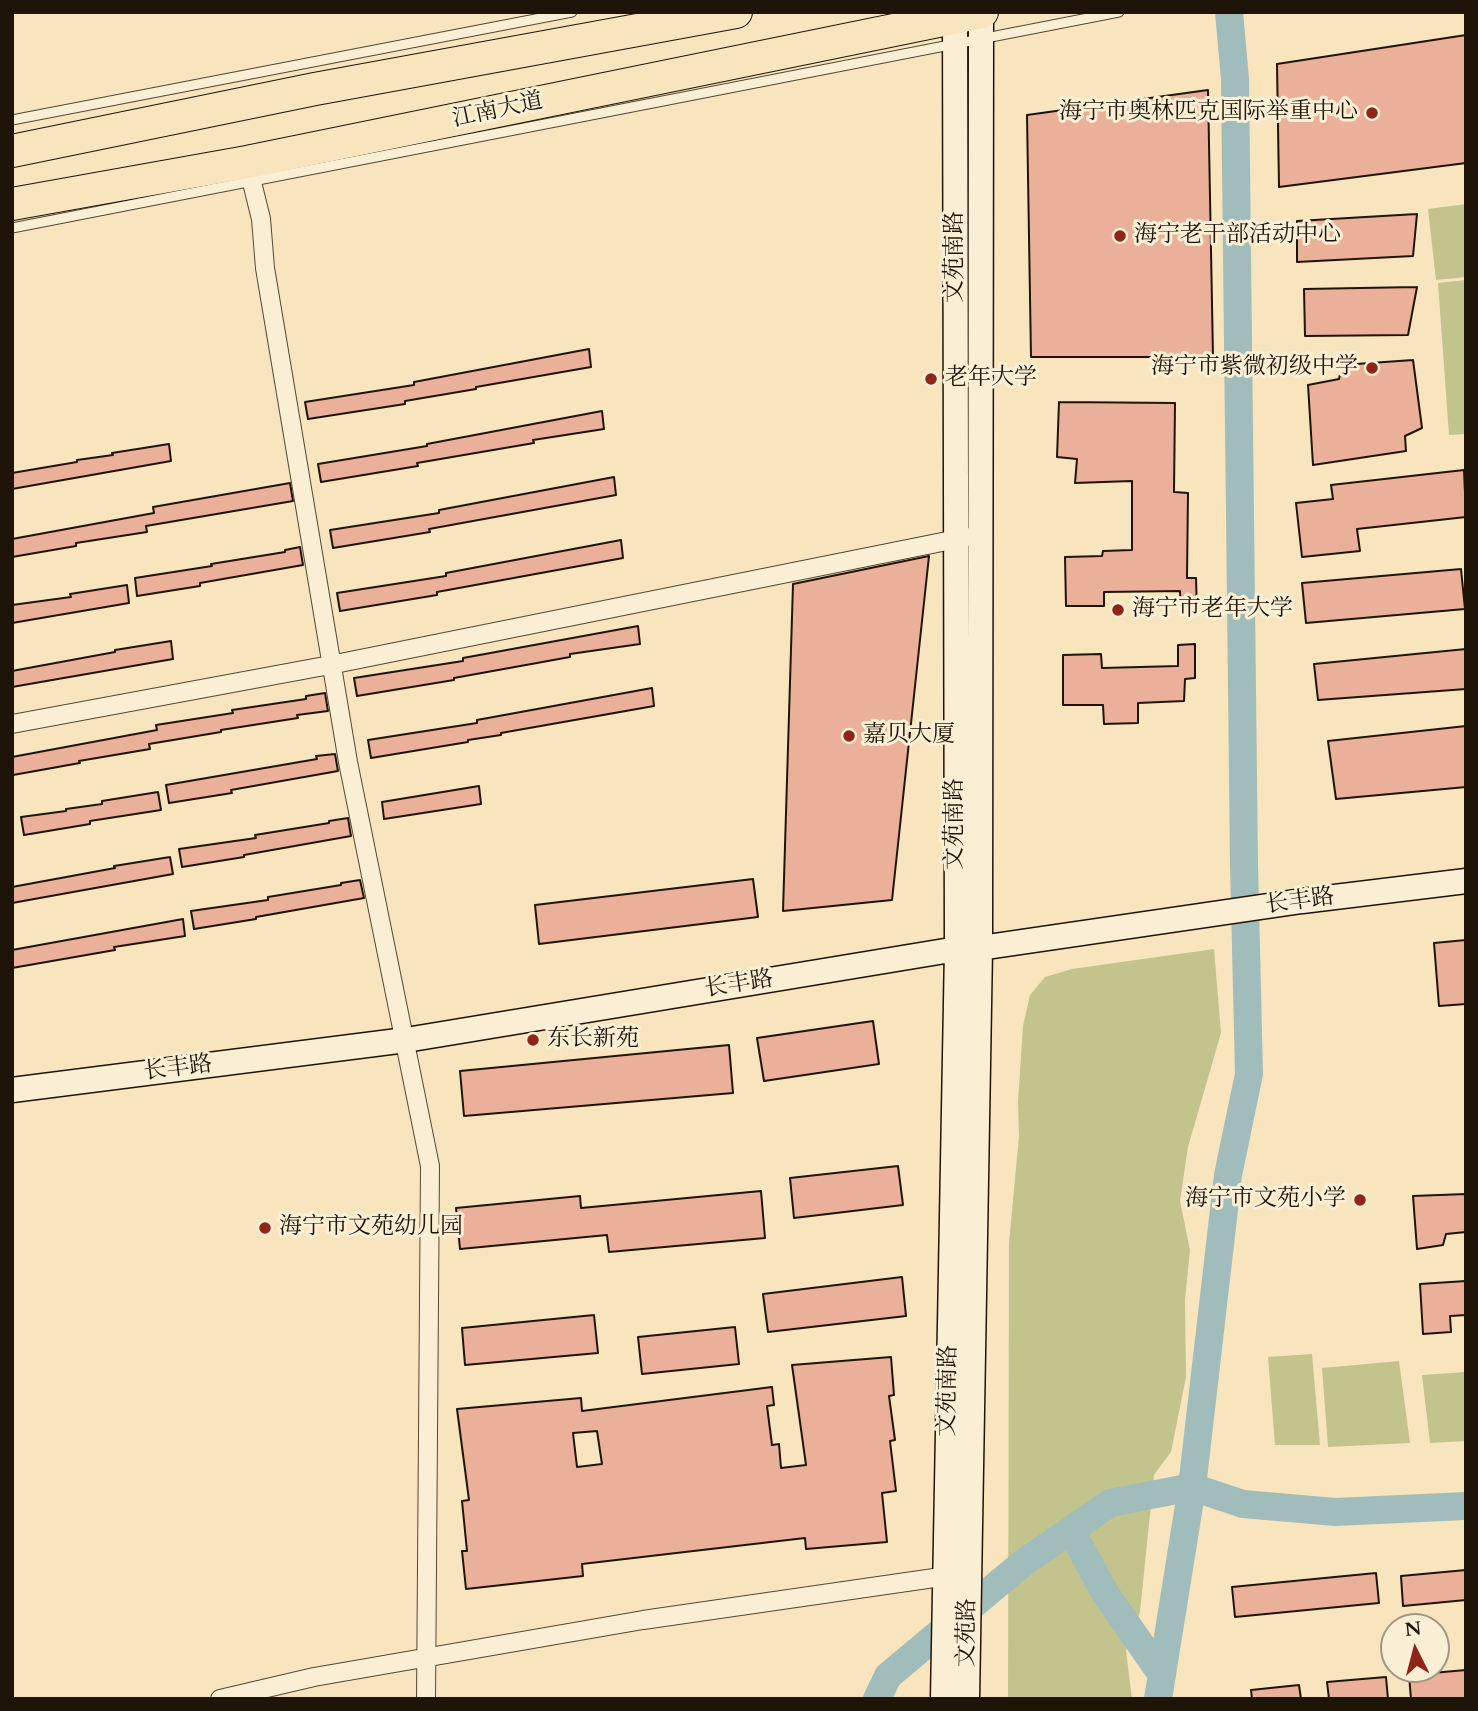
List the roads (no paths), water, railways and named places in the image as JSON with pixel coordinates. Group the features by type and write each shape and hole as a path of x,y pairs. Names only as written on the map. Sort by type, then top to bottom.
{"highway":[{"path":"12,150 315,89 736,12"},
{"name":"江南大道","path":"12,204 250,172 970,21"}],"main road":[{"name":"文苑南路","path":"953,1582 981,534 970,21"},
{"name":"文苑南路","path":"968,948 956,539 970,21"},
{"name":"长丰路","path":"12,1090 406,1040 968,948 1466,881"},
{"name":"文苑路","path":"953,1582 959,1697"}],"street":[{"path":"250,172 261,219 265,268 330,664 430,1166 424,1657 426,1699"},
{"path":"12,724 330,664 981,534"},
{"path":"220,1699 313,1676 643,1620 953,1582"}],"lane":[{"path":"12,120 572,12"},
{"path":"970,21 1119,12"},
{"path":"12,228 250,172"}],"waterway":[{"path":"1158,1699 1192,1487 1228,1175 1249,1074 1235,79 1229,12"},
{"path":"877,1699 888,1676 1023,1563 1110,1503 1192,1487 1243,1504 1335,1512 1466,1506"},
{"path":"1071,1530 1105,1593 1162,1675"}],"place":[{"name":"海宁市奥林匹克国际举重中心","path":"1372,113"},
{"name":"海宁老干部活动中心","path":"1120,236"},
{"name":"海宁市紫微初级中学","path":"1372,368"},
{"name":"老年大学","path":"931,379"},
{"name":"海宁市老年大学","path":"1118,610"},
{"name":"嘉贝大厦","path":"849,736"},
{"name":"东长新苑","path":"533,1040"},
{"name":"海宁市文苑小学","path":"1360,1200"},
{"name":"海宁市文苑幼儿园","path":"265,1228"}]}
